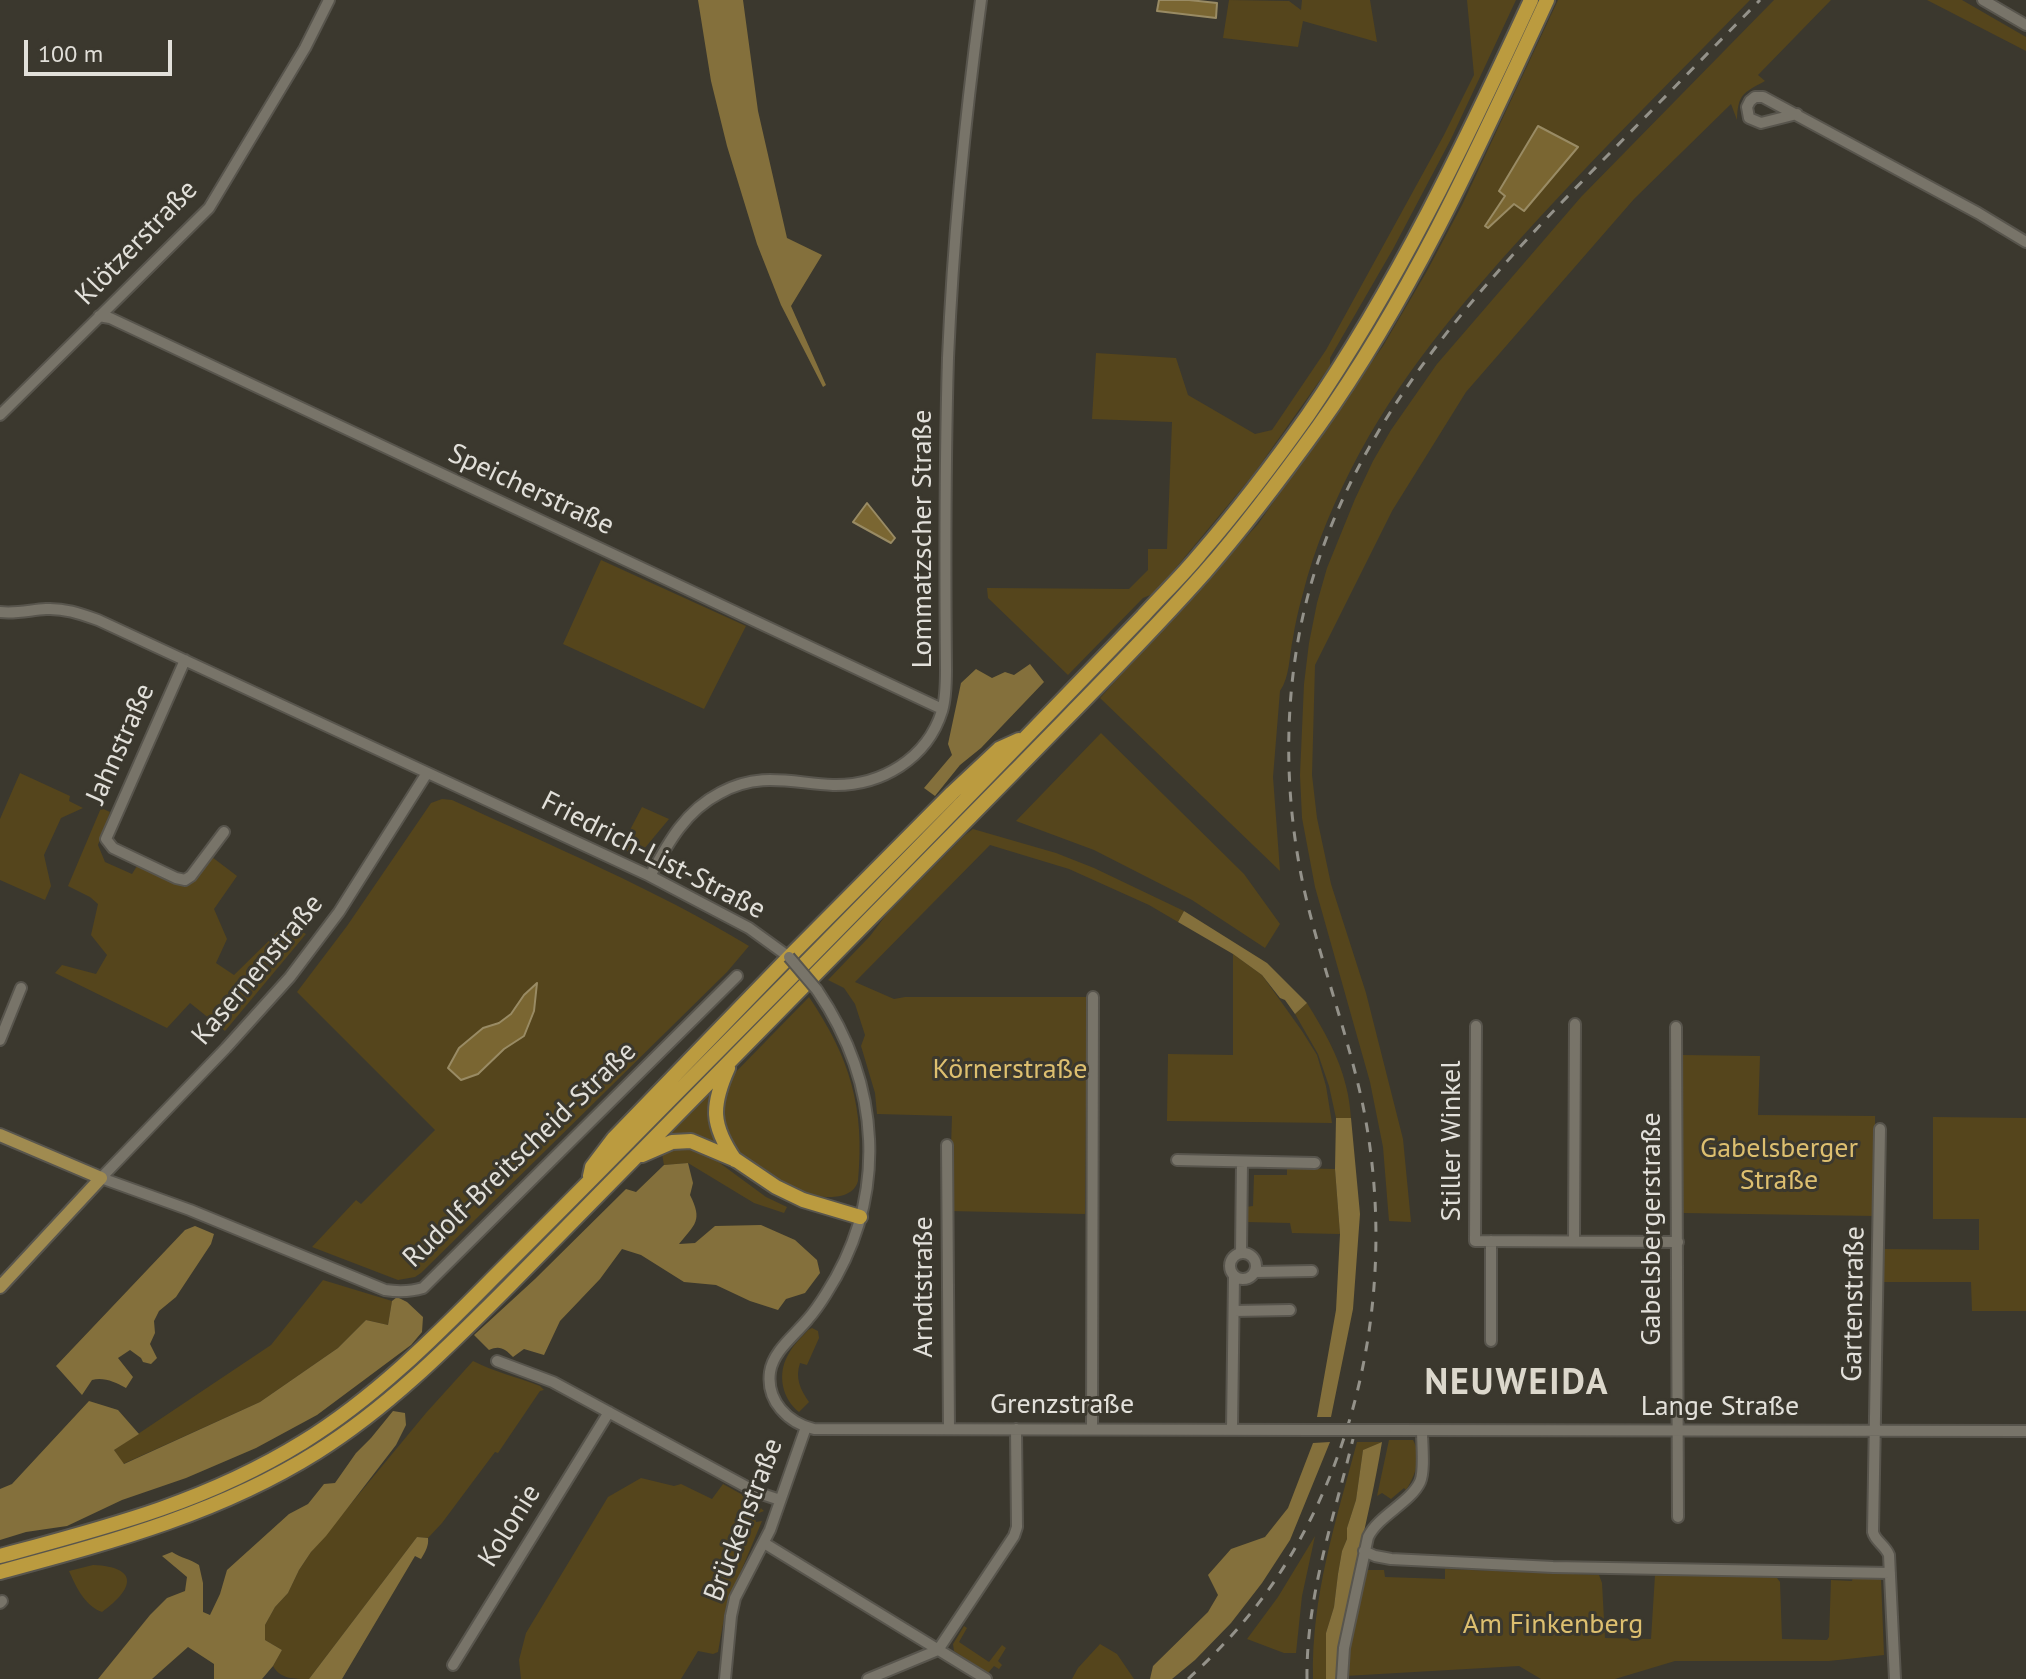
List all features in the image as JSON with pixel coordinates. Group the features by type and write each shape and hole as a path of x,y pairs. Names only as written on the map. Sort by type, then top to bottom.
{"highway":[{"path":"0,1572 180,1520 234,1497 318,1452 413,1380 509,1286 1155,628 1209,568 1326,415 1399,300 1485,134 1547,0"},
{"path":"0,1556 180,1503 256,1469 301,1443 360,1404 403,1367 590,1181 1027,737 1198,557 1258,483 1342,363 1407,253 1451,169 1528,5"},
{"path":"590,1181 592,1167 614,1138 789,957 999,749 1027,737"},
{"path":"731,1060 721,1083 715,1111 717,1127 736,1160"},
{"path":"631,1161 672,1142 691,1141 736,1160 776,1187 803,1200 860,1217"}],"main road":[{"name":"Rudolf-Breitscheid-Straße","path":"0,1135 101,1178"},
{"path":"0,1287 101,1178"}],"street":[{"name":"Klötzerstraße","path":"0,415 209,208 329,0"},
{"name":"Lommatzscher Straße","path":"650,876 678,828 691,813 721,792 757,780 847,785 888,774 922,746 942,709 946,669 948,356 959,203 981,0"},
{"path":"1983,0 2026,25"},
{"path":"1797,114 2026,242"},
{"name":"Speicherstraße","path":"99,316 124,325 942,709"},
{"name":"Friedrich-List-Straße","path":"0,612 56,609 98,620 650,876 749,928 789,957 817,990 846,1039 862,1084 870,1156 867,1185 851,1245 810,1317 774,1358 770,1369 771,1391 780,1409 790,1419 806,1427"},
{"name":"Jahnstraße","path":"185,660 106,839 113,848 185,880 224,832"},
{"name":"Kasernenstraße","path":"101,1178 290,977 339,912 427,773"},
{"name":"Rudolf-Breitscheid-Straße","path":"101,1178 190,1210 385,1290 418,1290 737,976"},
{"path":"0,1040 21,988"},
{"path":"1092,1429 1093,997"},
{"path":"1574,1241 1575,1024"},
{"name":"Stiller Winkel","path":"1476,1026 1475,1241 1678,1242"},
{"name":"Gabelsbergerstraße","path":"1676,1027 1678,1517"},
{"name":"Gartenstraße","path":"1880,1129 1873,1532 1875,1538 1887,1548 1890,1573"},
{"name":"Arndtstraße","path":"947,1145 949,1429"},
{"path":"1177,1160 1315,1163"},
{"path":"1241,1253 1242,1162"},
{"name":"Stiller Winkel","path":"1491,1241 1491,1341"},
{"path":"1255,1272 1256,1264 1252,1256 1235,1255 1230,1271 1241,1279 1255,1272 1312,1271"},
{"path":"1232,1429 1234,1276"},
{"path":"1234,1311 1290,1310"},
{"path":"497,1361 541,1376 756,1492 780,1500"},
{"name":"Kolonie","path":"453,1665 609,1412"},
{"name":"Grenzstraße","path":"806,1427 1319,1430"},
{"name":"Brückenstraße","path":"725,1679 735,1598 764,1543 806,1427"},
{"path":"868,1679 938,1650 1016,1532 1016,1429"},
{"name":"Lange Straße","path":"1319,1430 2026,1431"},
{"path":"1342,1679 1344,1648 1368,1537 1373,1527 1421,1480 1422,1431"},
{"path":"764,1543 986,1679"},
{"path":"1364,1551 1391,1559 1553,1567 1890,1573 1895,1679"}],"green space":[{"path":"1229,0 1289,1 1301,10 1302,0 1370,0 1377,42 1303,21 1298,47 1223,38"},
{"path":"1467,0 1516,0 1451,139 1393,249 1330,358 1330,366 1253,475 1155,593 1143,598 1068,675 988,598 987,588 1129,589 1148,570 1148,549 1167,549 1172,422 1092,419 1096,353 1176,358 1188,395 1255,434 1272,430 1326,350 1474,75"},
{"path":"1558,0 1750,0 1490,272 1420,358 1360,452 1319,541 1280,691 1273,777 1280,871 1100,698 1258,524 1383,346 1462,205","holes":["1578,147 1525,210 1515,203 1486,226 1505,196"]},
{"path":"1774,0 1831,0 1758,75 1765,81 1751,88 1740,99 1737,120 1731,104 1634,199 1466,392 1392,511 1315,665 1312,775 1317,818 1331,884 1366,993 1403,1139 1411,1222 1389,1221 1383,1147 1370,1082 1315,887 1302,818 1300,775 1304,684 1309,643 1327,568 1373,461 1437,364 1581,197"},
{"path":"1927,0 1962,0 2026,37 2026,51"},
{"path":"1351,360 1355,363 1267,486 1205,563 1149,625 458,1331 392,1390 324,1441 251,1483 170,1517 0,1566 0,1561 137,1523 368,1404 390,1386 455,1326 1146,622"},
{"path":"601,560 746,626 704,709 563,644"},
{"path":"1101,733 1244,874 1280,924 1265,948 1192,900 1094,850 1016,821"},
{"path":"20,773 70,796 69,801 83,808 61,818 44,855 51,886 45,900 0,880 0,819"},
{"path":"442,799 452,800 603,869 749,946 727,972 421,1273 398,1280 312,1247 356,1200 361,1204 435,1130 297,992 347,926 431,803"},
{"path":"642,807 669,819 644,849 631,852 620,849"},
{"path":"101,808 110,812 98,845 105,862 132,874 137,866 185,887 192,883 212,857 237,876 214,909 227,939 216,963 234,975 287,923 306,934 225,1031 190,1003 167,1028 55,973 62,965 96,974 107,955 91,935 98,904 68,886"},
{"name":"Körnerstraße","path":"973,829 1056,853 1184,911 1178,922 1149,905 1069,869 990,845 855,982 894,999 1087,997 1085,1214 949,1211 952,1116 877,1114 875,1093 861,1046 865,1035 855,1004 844,988 828,980 886,915"},
{"name":"Körnerstraße","path":"1233,954 1262,975 1317,1055 1332,1123 1167,1121 1168,1054 1233,1055"},
{"path":"809,997 835,1041 852,1084 856,1106 860,1154 858,1181 855,1188 835,1197 804,1193 762,1170 732,1144 720,1118 727,1081"},
{"path":"1307,1003 1339,1064 1351,1118 1336,1118 1318,1054 1295,1014"},
{"name":"Gabelsberger Straße","path":"1681,1055 1760,1056 1758,1115 1875,1116 1875,1216 1683,1213"},
{"path":"713,1086 710,1119 721,1148 658,1142"},
{"path":"1933,1117 2026,1118 2026,1311 1972,1311 1971,1282 1884,1282 1884,1249 1979,1250 1979,1219 1933,1219"},
{"path":"685,1147 713,1158 766,1197 787,1207 784,1213 754,1203 688,1163 664,1165 662,1154"},
{"path":"1287,1168 1335,1169 1340,1234 1292,1233 1290,1223 1246,1222 1245,1207 1253,1206 1254,1175 1287,1175"},
{"path":"323,1280 392,1301 388,1325 366,1320 338,1348 260,1402 123,1464 114,1450 271,1345"},
{"path":"812,1328 818,1331 819,1338 807,1365 800,1363 799,1383 809,1402 799,1412 785,1393 783,1370 792,1348"},
{"path":"473,1361 544,1390 540,1391 498,1453 495,1452 442,1523 428,1538 417,1537 309,1679 279,1674 273,1666 282,1650 265,1640 265,1625 275,1607 288,1593 311,1552"},
{"path":"1389,1440 1413,1440 1417,1459 1413,1478 1406,1490 1404,1488 1391,1499 1382,1493 1377,1496"},
{"path":"1357,1442 1382,1442 1363,1450 1356,1500 1347,1528 1334,1607 1326,1633 1326,1679 1313,1679 1313,1649 1321,1589"},
{"path":"641,1478 674,1486 681,1484 712,1499 723,1484 752,1500 764,1511 754,1515 756,1522 762,1521 726,1607 718,1652 698,1651 681,1679 521,1679 519,1660 526,1633 608,1497"},
{"path":"1315,1536 1302,1596 1296,1653 1284,1653 1247,1639 1278,1597"},
{"path":"93,1565 119,1570 127,1581 121,1595 102,1612 86,1601 69,1571"},
{"name":"Am Finkenberg","path":"1445,1569 1599,1575 1605,1638 1651,1639 1655,1575 1774,1574 1780,1582 1782,1639 1827,1640 1831,1580 1852,1581 1853,1576 1881,1579 1884,1655 1829,1661 1675,1661 1615,1679 1541,1679 1519,1666 1345,1676 1366,1570 1384,1570 1385,1577 1445,1579"},
{"path":"964,1626 967,1628 959,1642 989,1662 1002,1645 1006,1648 998,1661 1002,1665 999,1669 994,1666 988,1673 954,1651 953,1644"},
{"path":"1100,1644 1117,1654 1134,1679 1072,1679"}],"shaded area":[{"path":"698,0 743,0 758,111 787,238 822,255 791,306 826,385 823,387 781,305 757,244 711,81"},
{"path":"1159,0 1217,3 1216,18 1157,11"},
{"path":"1538,126 1578,147 1524,211 1514,204 1488,228 1485,226 1505,196 1499,191"},
{"path":"867,503 895,538 891,543 853,522"},
{"path":"1030,664 1044,682 981,748 960,765 935,796 924,788 952,755 948,744 961,683 976,669 992,678 1005,672 1014,675"},
{"path":"1184,911 1267,963 1307,1003 1295,1014 1262,975 1178,922"},
{"path":"537,983 534,1011 524,1036 504,1049 478,1074 461,1080 448,1068 459,1048 483,1028 499,1023 511,1014"},
{"path":"1336,1118 1351,1118 1360,1214 1353,1309 1331,1417 1317,1417 1336,1310 1340,1234 1335,1169"},
{"path":"688,1163 693,1183 690,1195 696,1217 693,1227 679,1244 695,1243 715,1226 761,1225 795,1240 817,1260 820,1273 805,1293 786,1299 778,1310 716,1285 684,1282 641,1255 622,1249 600,1279 560,1321 544,1355 524,1349 513,1357 502,1349 489,1350 474,1335 626,1189 636,1192 664,1165"},
{"path":"195,1226 214,1234 211,1244 176,1297 159,1311 154,1321 155,1333 150,1344 157,1358 151,1364 143,1362 130,1350 118,1358 133,1377 126,1388 96,1379 82,1395 56,1366 185,1230"},
{"path":"397,1297 423,1317 422,1332 411,1345 317,1415 256,1448 186,1478 122,1500 67,1526 26,1532 0,1540 0,1489 12,1484 89,1401 118,1410 139,1434 114,1450 124,1464 260,1402 338,1348 366,1320 388,1325 392,1301"},
{"path":"393,1411 405,1413 406,1425 396,1445 311,1552 265,1625 265,1640 282,1650 262,1679 214,1679 214,1664 188,1647 152,1679 98,1679 150,1615 167,1598 185,1591 187,1577 162,1556 172,1552 199,1565 203,1583 203,1612 210,1615 227,1570 289,1514 308,1504 324,1484 335,1483 356,1453"},
{"path":"1330,1442 1290,1540 1262,1583 1231,1623 1195,1660 1172,1679 1150,1679 1153,1666 1208,1612 1218,1595 1208,1575 1231,1549 1265,1537 1288,1508 1313,1443"},
{"path":"1382,1442 1346,1619 1338,1679 1326,1679 1326,1633 1334,1607 1347,1528 1356,1500 1363,1450"},
{"path":"417,1537 428,1538 424,1554 421,1559 415,1556 342,1679 309,1679"}],"railway":[{"path":"1188,1679 1224,1644 1256,1606 1308,1525 1333,1468 1353,1409 1366,1349 1374,1287 1376,1224 1372,1162 1362,1101 1304,889 1289,779 1294,668 1308,595 1329,531 1357,470 1390,412 1428,357 1470,305 1560,205 1760,0"},
{"path":"1307,1679 1316,1587 1353,1439"}],"district":[{"name":"NEUWEIDA","path":"1517,1384"}]}
